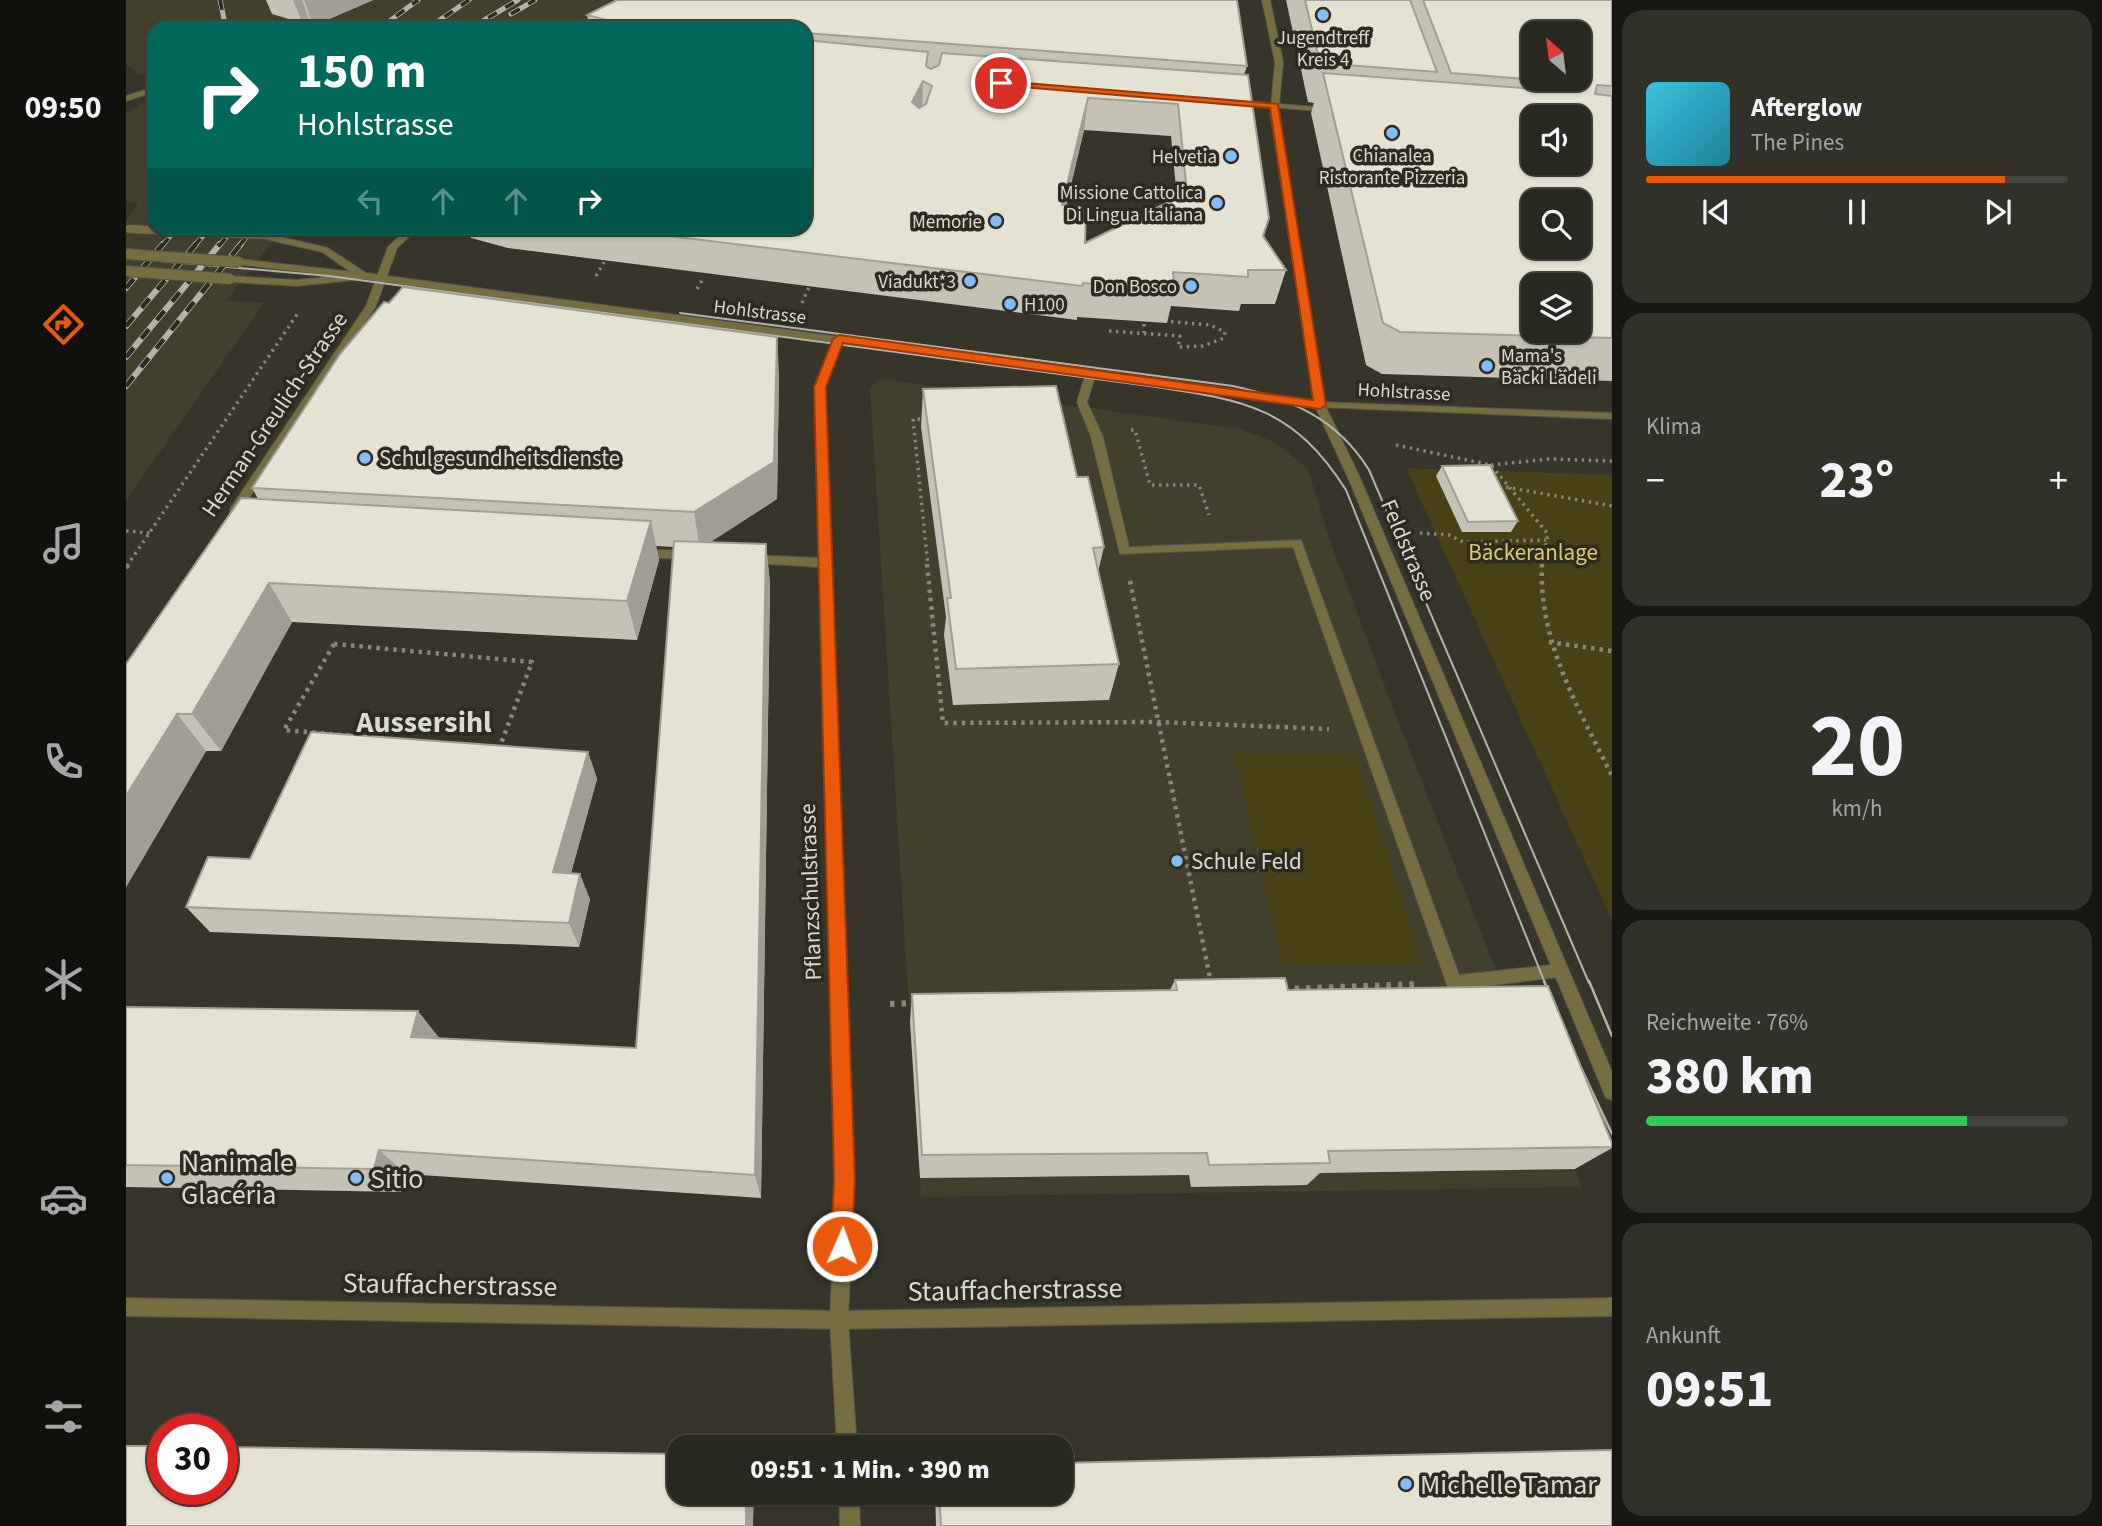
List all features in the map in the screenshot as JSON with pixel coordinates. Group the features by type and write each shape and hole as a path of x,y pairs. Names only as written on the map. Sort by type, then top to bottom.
{"street":[{"name":"Feldstrasse","path":"1266,0 1279,62 1280,80 1275,106 1320,405 1355,480 1612,1092"},
{"path":"126,99 147,91"},
{"path":"1220,101 1337,110"},
{"path":"128,229 147,230"},
{"path":"260,235 325,250 346,261 363,276"},
{"name":"Herman-Greulich-Strasse","path":"223,529 371,306 384,278 393,247 406,235"},
{"name":"Hohlstrasse","path":"126,254 239,261 384,278 1320,405 1612,415"},
{"name":"Hohlstrasse","path":"126,271 297,283 363,276"},
{"name":"Pflanzschulstrasse","path":"839,339 820,387 845,1178 839,1320 845,1435"},
{"path":"1091,373 1082,402 1095,432 1124,551 1297,543 1454,983 1561,971"},
{"path":"630,552 698,556"},
{"path":"739,558 824,563"},
{"name":"Stauffacherstrasse","path":"126,1307 839,1320 1612,1307"},
{"path":"849,1505 850,1526"}],"path":[{"path":"799,310 809,287"},
{"path":"126,568 300,310"},
{"path":"1144,312 1144,333"},
{"path":"1144,320 1210,324 1225,332 1224,338 1215,344 1178,347"},
{"path":"1109,331 1180,336 1177,358"},
{"path":"940,419 913,419 943,723 1158,722 1363,730"},
{"path":"1095,432 1135,430 1150,485 1199,485 1213,526"},
{"path":"1396,445 1491,465 1550,459 1612,461"},
{"path":"1491,465 1506,487 1548,534 1540,599 1549,642 1612,776"},
{"path":"1506,487 1612,506"},
{"path":"126,531 150,533"},
{"path":"1420,533 1449,536 1463,542 1546,540"},
{"path":"1124,551 1213,992"},
{"path":"1549,642 1612,651"},
{"path":"334,644 532,662 499,749 284,730 334,644"},
{"path":"1279,990 1454,983"},
{"path":"890,1004 916,1003"}],"shaded area":[{"path":"126,0 679,0 639,21 147,21 147,75 138,74 126,64"},
{"path":"147,101 147,235 278,235 227,300 264,303 126,500 126,220 138,203 126,201 126,113"},
{"name":"Schule Feld","path":"882,379 1239,429 1275,442 1308,469 1330,541 1401,729 1582,1187 921,1197 870,387"}],"green space":[{"name":"Bäckeranlage","path":"1406,468 1612,475 1612,920"},
{"path":"1234,754 1356,754 1422,963 1283,963"}],"building":[{"path":"617,0 1237,0 1247,66 812,34 812,21 611,21 587,15"},
{"path":"1305,0 1410,0 1437,72 1320,63"},
{"path":"1423,0 1612,0 1612,86 1597,85 1595,94 1612,96 1612,338 1591,337 1591,273 1521,273 1521,335 1400,332 1383,323 1323,73 1521,88 1521,91 1591,91 1591,21 1521,21 1521,79 1451,73"},
{"path":"812,41 928,52 926,66 931,69 939,65 942,53 1248,75 1269,218 1263,236 1286,270 1248,270 1248,277 1173,272 1175,290 1083,283 1082,286 660,235 812,235","holes":["923,81 932,86 926,104 919,108 912,102","1088,98 1178,104 1187,193 1085,243 1086,208 1062,205"]},
{"path":"403,287 777,337 774,462 694,512 252,488 340,354 384,302 389,303"},
{"path":"1056,386 1077,477 1088,477 1099,524 1104,547 1093,548 1119,664 956,669 947,598 951,598 923,389"},
{"path":"1490,465 1518,521 1468,522 1442,466"},
{"path":"241,498 651,521 627,601 269,583 192,714 177,714 126,796 126,664"},
{"path":"674,541 766,544 755,1175 379,1150 374,1169 126,1165 126,1007 418,1011 411,1037 636,1048"},
{"path":"311,732 588,752 553,872 580,874 569,923 186,907 208,857 250,859"},
{"path":"1285,978 1288,990 1548,986 1612,1147 1328,1151 1330,1163 1209,1165 1207,1153 922,1155 912,994 1177,990 1175,980"},
{"path":"126,1446 147,1446 147,1505 238,1505 238,1447 667,1454 667,1505 746,1505 746,1526 126,1526"},
{"path":"1612,1450 1612,1526 941,1526 940,1505 1073,1505 1073,1463"}],"tram line":[{"path":"126,258 329,276 1149,386 1211,396 1262,411 1306,440 1346,490 1545,983"},
{"path":"680,313 1233,386 1274,397 1311,413 1327,424 1356,452 1369,470 1589,983"},
{"path":"1544,981 1553,1003"},
{"path":"1589,981 1612,1036"},
{"path":"1575,1055 1612,1134"}],"railway":[{"path":"220,0 224,21"},
{"path":"390,21 418,0"},
{"path":"438,21 469,0"},
{"path":"483,21 518,0"},
{"path":"511,14 535,0"},
{"path":"162,246 171,235"},
{"path":"194,246 204,235"},
{"path":"219,246 228,235"},
{"path":"239,246 248,235"},
{"path":"126,288 163,244"},
{"path":"126,326 196,244"},
{"path":"126,357 220,244"},
{"path":"126,386 241,244"}],"place":[{"name":"Jugendtreff Kreis 4","path":"1323,15"},
{"name":"Chianalea Ristorante Pizzeria","path":"1392,133"},
{"name":"Helvetia","path":"1231,156"},
{"name":"Missione Cattolica Di Lingua Italiana","path":"1217,203"},
{"name":"Memorie","path":"996,221"},
{"name":"Viadukt*3","path":"970,281"},
{"name":"Don Bosco","path":"1191,286"},
{"name":"H100","path":"1010,304"},
{"name":"Mama's Bäcki Lädeli","path":"1487,366"},
{"name":"Schulgesundheitsdienste","path":"365,458"},
{"name":"Schule Feld","path":"1177,861"},
{"name":"Nanimale Glacéria","path":"167,1178"},
{"name":"Sitio","path":"356,1178"},
{"name":"Michelle Tamar","path":"1406,1484"}],"district":[{"name":"Aussersihl","path":"424,722"}],"route":[{"path":"842,1246 845,1178 820,387 839,339 1320,405 1275,106 1001,83"}]}
